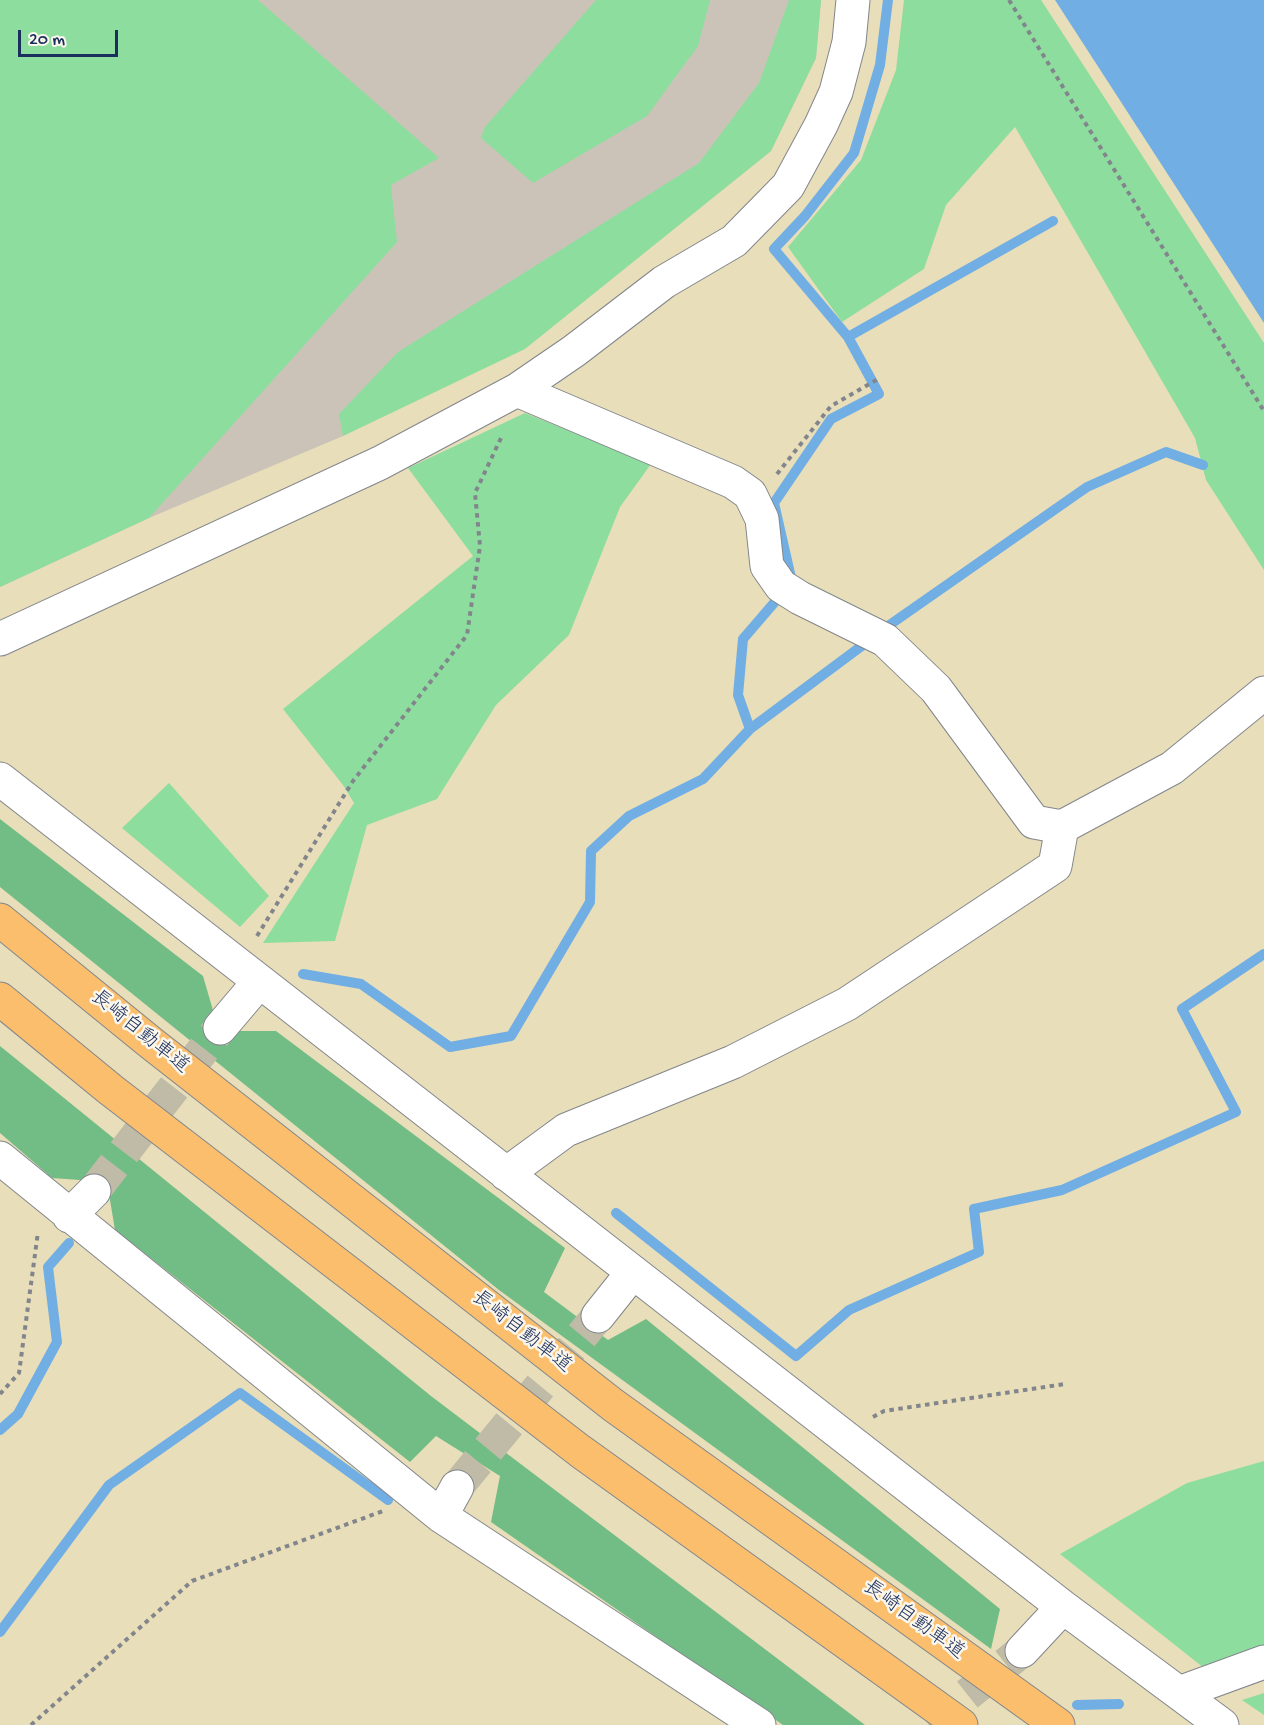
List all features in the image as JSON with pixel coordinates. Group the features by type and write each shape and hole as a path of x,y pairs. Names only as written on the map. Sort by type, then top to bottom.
{"highway":[{"name":"長崎自動車道","path":"0,920 151,1043 613,1405 1058,1725"},
{"path":"0,999 111,1090 580,1451 961,1725"}],"street":[{"path":"0,639 380,462 517,390 574,351 664,282 734,241 788,186 821,125 836,92 849,42 853,0"},
{"path":"517,390 733,482 750,494 762,519 767,566 791,592 885,640 936,689 1034,822 1062,827 1172,768 1264,693"},
{"path":"0,779 1064,1607 1222,1725"},
{"path":"506,1174 566,1130 733,1062 847,1004 1055,866 1062,827"},
{"path":"220,1028 259,982"},
{"path":"0,1158 429,1507 759,1725"},
{"path":"69,1216 94,1191"},
{"path":"598,1316 633,1272"},
{"path":"429,1507 458,1487"},
{"path":"1022,1651 1064,1607"},
{"path":"1179,1694 1264,1662"}],"path":[{"path":"1009,0 1264,411"},
{"path":"750,494 777,474 831,406 880,378"},
{"path":"259,982 257,934 353,781 466,635 480,546 476,493 510,419 517,390"},
{"path":"0,1394 19,1373 38,1230 69,1216"},
{"path":"840,1433 884,1411 1065,1384"},
{"path":"31,1725 192,1581 429,1507"}],"shaded area":[{"path":"0,0 821,0 816,58 771,151 525,348 343,436 149,518 0,587"}],"green space":[{"path":"0,0 258,0 439,158 391,185 397,242 149,518 0,587"},
{"path":"596,0 710,0 698,46 647,116 533,183 481,138 485,127"},
{"path":"789,0 821,0 816,58 771,151 525,349 343,436 339,414 398,352 699,163 759,83"},
{"path":"904,0 1041,0 1264,343 1264,570 1206,480 1195,438 1015,127 946,205 924,269 842,322 788,247 861,160 896,70"},
{"path":"525,413 651,464 620,507 569,635 496,705 437,799 367,825 335,941 263,943 354,803 343,785 283,709 473,556 408,468"},
{"path":"169,783 269,896 240,927 122,828"},
{"path":"0,819 203,976 219,1031 276,1031 565,1248 544,1292 608,1340 646,1319 1000,1609 991,1649 499,1290 0,887"},
{"path":"0,1046 431,1396 865,1725 783,1725 491,1522 500,1476 436,1436 410,1462 115,1230 107,1182 52,1178 0,1133"},
{"path":"1264,1461 1264,1645 1227,1657 1204,1668 1060,1554 1187,1483"},
{"path":"1264,1693 1264,1715 1242,1700"}],"water":[{"path":"1055,0 1264,0 1264,323"}],"waterway":[{"path":"750,729 738,695 743,639 792,582 774,503 831,419 879,394 848,337 774,249 805,216 854,153 880,65 888,0"},
{"path":"848,337 1053,221"},
{"path":"888,626 1087,487 1166,452 1203,465"},
{"path":"303,974 361,984 450,1047 511,1036 590,902 591,851 629,816 703,779 750,729 863,645"},
{"path":"616,1213 796,1356 849,1310 979,1252 974,1209 1062,1190 1236,1112 1182,1009 1264,954"},
{"path":"0,1430 18,1414 57,1342 48,1267 69,1243"},
{"path":"0,1632 109,1485 240,1393 388,1500"},
{"path":"1077,1705 1119,1704"}],"tunnel":[{"path":"94,1191 220,1028"},
{"path":"457,1487 598,1316"},
{"path":"929,1725 1022,1651"}]}
